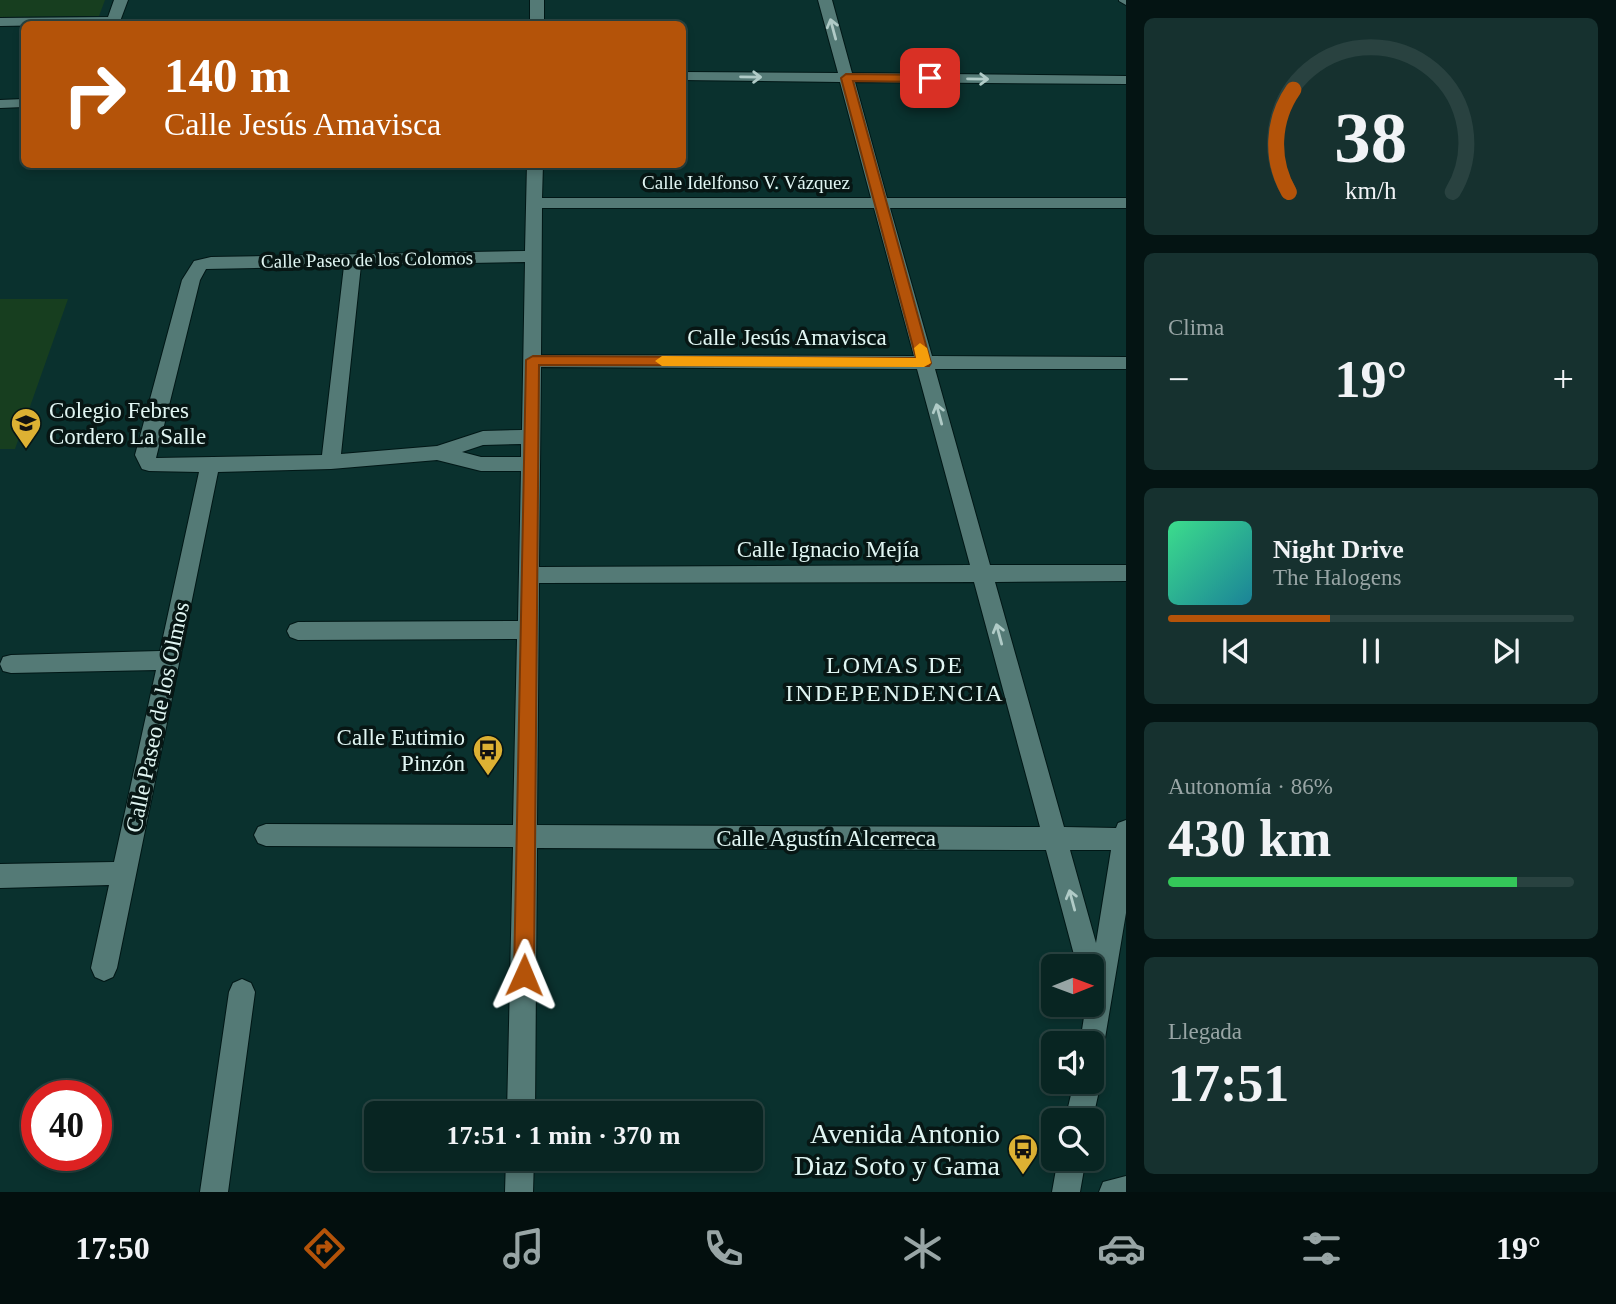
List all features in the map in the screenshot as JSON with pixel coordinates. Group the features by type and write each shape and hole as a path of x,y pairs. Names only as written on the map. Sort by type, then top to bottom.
{"street":[{"path":"114,21 121,0"},
{"path":"537,0 537,21"},
{"path":"825,0 1087,954"},
{"path":"0,22 21,22"},
{"path":"686,76 1126,80"},
{"path":"0,104 21,103"},
{"path":"521,1101 535,168"},
{"name":"Calle Idelfonso V. Vázquez","path":"535,203 1126,203"},
{"name":"Calle Paseo de los Colomos","path":"210,465 149,464 145,455 191,280 200,265 534,256"},
{"path":"331,462 353,260"},
{"name":"Calle Jesús Amavisca","path":"533,360 1126,363"},
{"path":"210,465 331,462 437,453 483,438 532,437"},
{"path":"437,453 481,464 532,464"},
{"name":"Calle Paseo de los Olmos","path":"104,968 210,465"},
{"name":"Calle Ignacio Mejía","path":"530,575 1126,573"},
{"path":"298,631 530,630"},
{"path":"11,664 169,660"},
{"name":"Calle Agustín Alcerreca","path":"266,835 1055,839 1126,836"},
{"path":"1104,985 1126,836"},
{"path":"0,876 123,873"},
{"path":"214,1192 242,992"},
{"path":"519,1192 520,1171"},
{"path":"1066,1192 1070,1171"},
{"path":"1113,1192 1126,1190"}],"green space":[{"path":"0,0 105,0 99,16 0,17"},
{"path":"0,299 68,299 15,449 0,449"}],"slow traffic":[{"path":"662,361 924,363 920,348"}],"place":[{"name":"Colegio Febres Cordero La Salle","path":"26,450"},
{"name":"Calle Eutimio Pinzón","path":"488,777"},
{"name":"Avenida Antonio Diaz Soto y Gama","path":"1023,1176"}],"district":[{"name":"LOMAS DE INDEPENDENCIA","path":"895,679"}],"route":[{"path":"524,975 533,360 924,363 846,78 930,78"}]}
